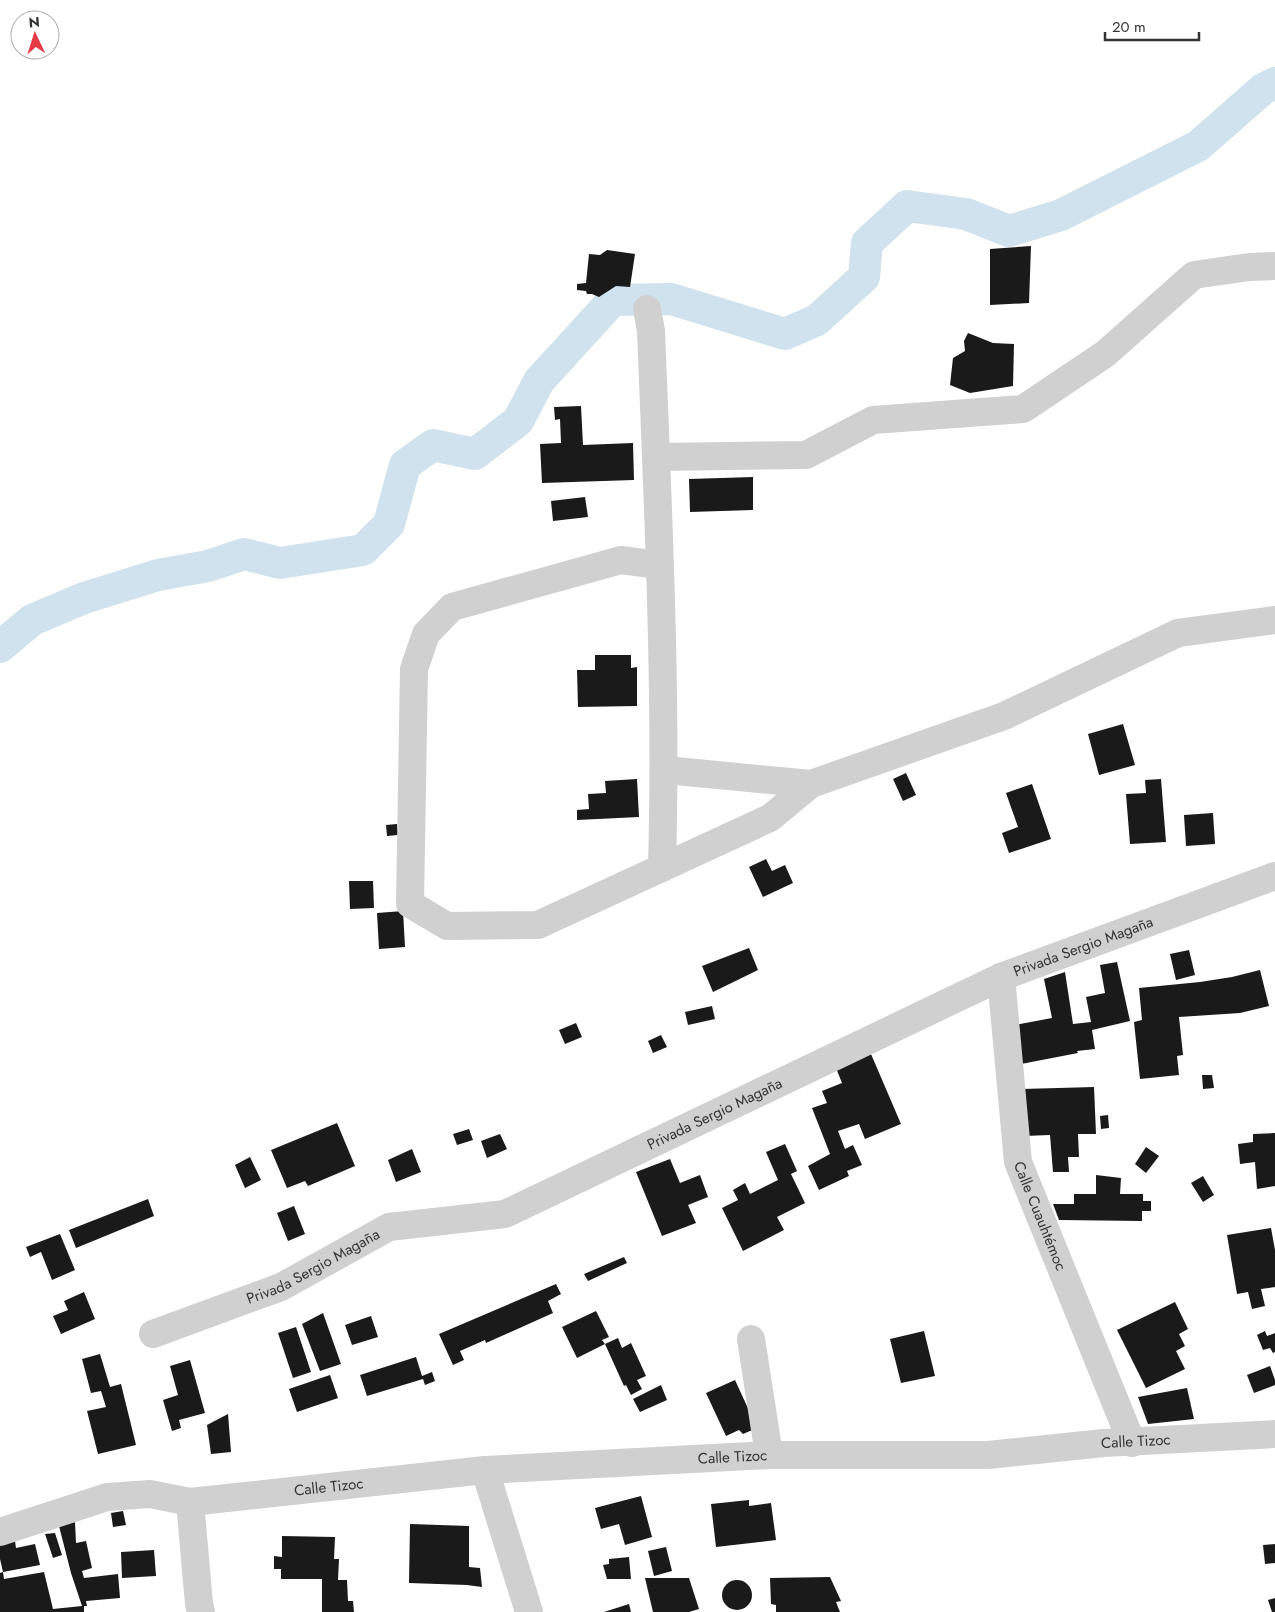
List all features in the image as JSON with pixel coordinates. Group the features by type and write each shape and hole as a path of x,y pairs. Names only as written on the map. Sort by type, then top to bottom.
{"street":[{"path":"656,456 806,455 873,420 1023,409 1105,354 1194,275 1249,267 1275,266"},
{"path":"647,309 651,331 656,456 665,770 662,868"},
{"path":"659,565 621,560 452,607 426,634 414,669 410,904 447,926 538,925 770,818 811,784 1004,716 1178,633 1275,620"},
{"path":"665,770 811,784"},
{"name":"Privada Sergio Magaña","path":"153,1334 281,1287 389,1227 505,1214 1001,977 1275,876"},
{"name":"Calle Cuauhtémoc","path":"1001,977 1018,1162 1132,1443"},
{"path":"751,1339 769,1455"},
{"name":"Calle Tizoc","path":"0,1532 108,1497 150,1494 190,1502 485,1470 769,1455 988,1455 1104,1443 1275,1434"},
{"path":"485,1470 529,1612"},
{"path":"190,1502 201,1612"}],"building":[{"path":"1031,246 1029,303 990,305 990,249"},
{"path":"607,250 635,254 630,287 616,286 599,297 587,294 586,291 577,290 577,284 586,283 589,254 600,255"},
{"path":"968,333 993,343 1014,344 1013,386 970,393 950,385 953,358 965,351 964,341"},
{"path":"581,406 583,445 633,443 634,480 542,483 540,444 561,443 560,419 555,420 554,407"},
{"path":"753,477 753,510 690,512 689,479"},
{"path":"585,497 588,517 553,521 551,501"},
{"path":"595,655 631,655 631,668 637,667 637,706 578,707 577,670 595,670"},
{"path":"1123,724 1135,765 1099,775 1088,734"},
{"path":"906,773 916,795 903,801 893,779"},
{"path":"637,779 639,817 577,820 577,810 589,809 588,794 606,793 605,781"},
{"path":"1161,779 1166,842 1130,844 1126,794 1146,793 1145,780"},
{"path":"1032,784 1051,839 1009,853 1002,833 1018,827 1006,793"},
{"path":"1213,813 1215,844 1186,846 1184,815"},
{"path":"397,824 398,835 387,836 386,825"},
{"path":"766,859 772,871 785,865 793,883 763,897 749,867"},
{"path":"349,881 373,881 374,908 350,909"},
{"path":"403,911 405,947 379,949 377,913"},
{"path":"749,948 758,970 713,992 702,966"},
{"path":"1189,950 1195,975 1176,980 1170,954"},
{"path":"1117,962 1130,1021 1092,1030 1095,1049 1077,1051 1078,1053 1021,1064 1014,1025 1052,1018 1044,979 1065,972 1073,1024 1091,1022 1086,997 1105,993 1100,965"},
{"path":"1260,970 1269,1006 1240,1013 1179,1017 1183,1055 1177,1056 1179,1075 1140,1079 1134,1022 1142,1020 1139,988 1200,982"},
{"path":"712,1006 715,1019 688,1025 685,1012"},
{"path":"576,1023 582,1037 565,1044 559,1030"},
{"path":"661,1035 667,1047 653,1053 648,1041"},
{"path":"871,1054 901,1124 865,1139 859,1124 838,1131 845,1149 853,1145 862,1165 847,1171 849,1176 819,1190 808,1166 830,1154 812,1108 827,1103 822,1091 842,1083 836,1068"},
{"path":"1202,1075 1212,1075 1214,1088 1203,1089"},
{"path":"1094,1087 1096,1134 1078,1134 1079,1157 1068,1157 1069,1172 1053,1172 1050,1135 1024,1136 1022,1089"},
{"path":"1108,1115 1109,1128 1101,1129 1100,1116"},
{"path":"337,1123 355,1166 308,1186 305,1181 287,1188 271,1150"},
{"path":"469,1129 473,1140 457,1145 453,1134"},
{"path":"1275,1133 1275,1186 1257,1189 1255,1162 1240,1164 1238,1144 1253,1142 1253,1134"},
{"path":"500,1134 507,1149 487,1158 481,1141"},
{"path":"785,1144 797,1171 791,1174 805,1203 777,1217 784,1230 743,1251 722,1208 738,1200 733,1190 745,1183 750,1194 778,1180 766,1152"},
{"path":"1146,1147 1159,1156 1146,1173 1135,1164"},
{"path":"412,1149 421,1172 396,1182 388,1160"},
{"path":"250,1157 261,1180 245,1188 235,1165"},
{"path":"670,1159 680,1183 700,1175 708,1197 688,1205 696,1223 662,1236 636,1172"},
{"path":"1096,1175 1121,1178 1120,1194 1143,1194 1143,1201 1151,1201 1151,1211 1142,1211 1142,1221 1059,1220 1053,1204 1074,1204 1074,1194 1096,1194"},
{"path":"1203,1176 1214,1195 1203,1202 1191,1183"},
{"path":"148,1199 154,1216 76,1248 69,1230"},
{"path":"294,1206 305,1234 288,1241 277,1213"},
{"path":"1271,1228 1275,1250 1275,1287 1261,1289 1265,1306 1252,1309 1248,1292 1237,1294 1227,1235"},
{"path":"60,1234 75,1270 52,1280 41,1252 30,1257 26,1247"},
{"path":"624,1257 627,1263 588,1281 584,1274"},
{"path":"556,1284 561,1294 548,1301 553,1313 486,1343 485,1340 460,1351 464,1360 453,1365 439,1334"},
{"path":"84,1292 95,1319 61,1334 53,1316 68,1310 64,1301"},
{"path":"1175,1302 1188,1329 1179,1334 1185,1346 1176,1351 1185,1369 1146,1388 1117,1330"},
{"path":"596,1311 609,1337 602,1340 605,1344 577,1358 562,1327"},
{"path":"323,1313 341,1364 320,1371 302,1324"},
{"path":"371,1316 378,1337 352,1345 345,1325"},
{"path":"296,1327 311,1372 293,1378 278,1333"},
{"path":"924,1331 935,1376 901,1383 890,1339"},
{"path":"1265,1331 1267,1336 1275,1333 1275,1352 1273,1353 1270,1348 1263,1350 1257,1335"},
{"path":"618,1338 622,1348 631,1343 646,1376 637,1380 642,1389 631,1395 626,1385 624,1386 605,1344"},
{"path":"100,1354 110,1387 121,1384 136,1445 98,1454 87,1411 106,1407 101,1391 91,1393 82,1359"},
{"path":"416,1357 422,1376 432,1372 435,1381 425,1385 423,1379 367,1396 360,1375"},
{"path":"190,1360 205,1413 179,1420 181,1428 172,1431 163,1400 178,1395 170,1366"},
{"path":"1270,1366 1275,1385 1254,1393 1247,1375"},
{"path":"330,1375 338,1398 297,1412 289,1389"},
{"path":"735,1380 757,1428 743,1434 739,1430 726,1436 706,1393"},
{"path":"661,1385 667,1400 640,1412 633,1399"},
{"path":"1187,1388 1194,1419 1148,1424 1138,1397"},
{"path":"228,1414 231,1452 211,1454 207,1425"},
{"path":"641,1496 652,1537 625,1545 619,1524 601,1529 595,1508"},
{"path":"749,1500 749,1506 771,1503 776,1540 716,1547 711,1504"},
{"path":"123,1511 126,1525 113,1527 111,1513"},
{"path":"75,1522 76,1543 86,1541 92,1568 82,1571 84,1578 118,1574 120,1598 86,1601 87,1606 84,1606 84,1612 0,1612 0,1573 3,1572 4,1579 44,1572 53,1609 82,1606 59,1526"},
{"path":"410,1524 469,1526 469,1567 480,1568 482,1587 409,1583"},
{"path":"55,1533 62,1555 53,1558 45,1534"},
{"path":"282,1536 335,1537 334,1559 339,1559 338,1580 347,1580 348,1601 353,1601 354,1612 322,1612 322,1579 281,1579 281,1569 274,1569 274,1556 282,1557"},
{"path":"15,1541 16,1548 35,1544 40,1565 3,1572 0,1559 0,1544"},
{"path":"1275,1544 1275,1563 1265,1564 1263,1545"},
{"path":"666,1547 672,1571 654,1576 648,1551"},
{"path":"154,1550 156,1576 122,1578 121,1552"},
{"path":"629,1557 631,1579 607,1579 603,1565 609,1564 609,1559"},
{"path":"830,1577 841,1601 836,1602 840,1612 776,1612 776,1605 771,1604 770,1578"},
{"path":"645,1578 689,1578 699,1609 689,1612 653,1612"},
{"path":"737,1580 748,1584 752,1595 748,1606 737,1610 726,1606 722,1595 726,1584"},
{"path":"1275,1598 1275,1612 1272,1612 1268,1600"},
{"path":"629,1604 631,1612 604,1612"}],"waterway":[{"path":"0,647 32,620 84,598 158,575 208,566 244,554 280,563 363,550 389,524 405,465 433,445 475,454 518,421 539,381 613,300 671,299 785,334 817,320 864,277 867,243 907,206 966,214 1009,231 1061,215 1198,146 1263,89 1275,83"}]}
